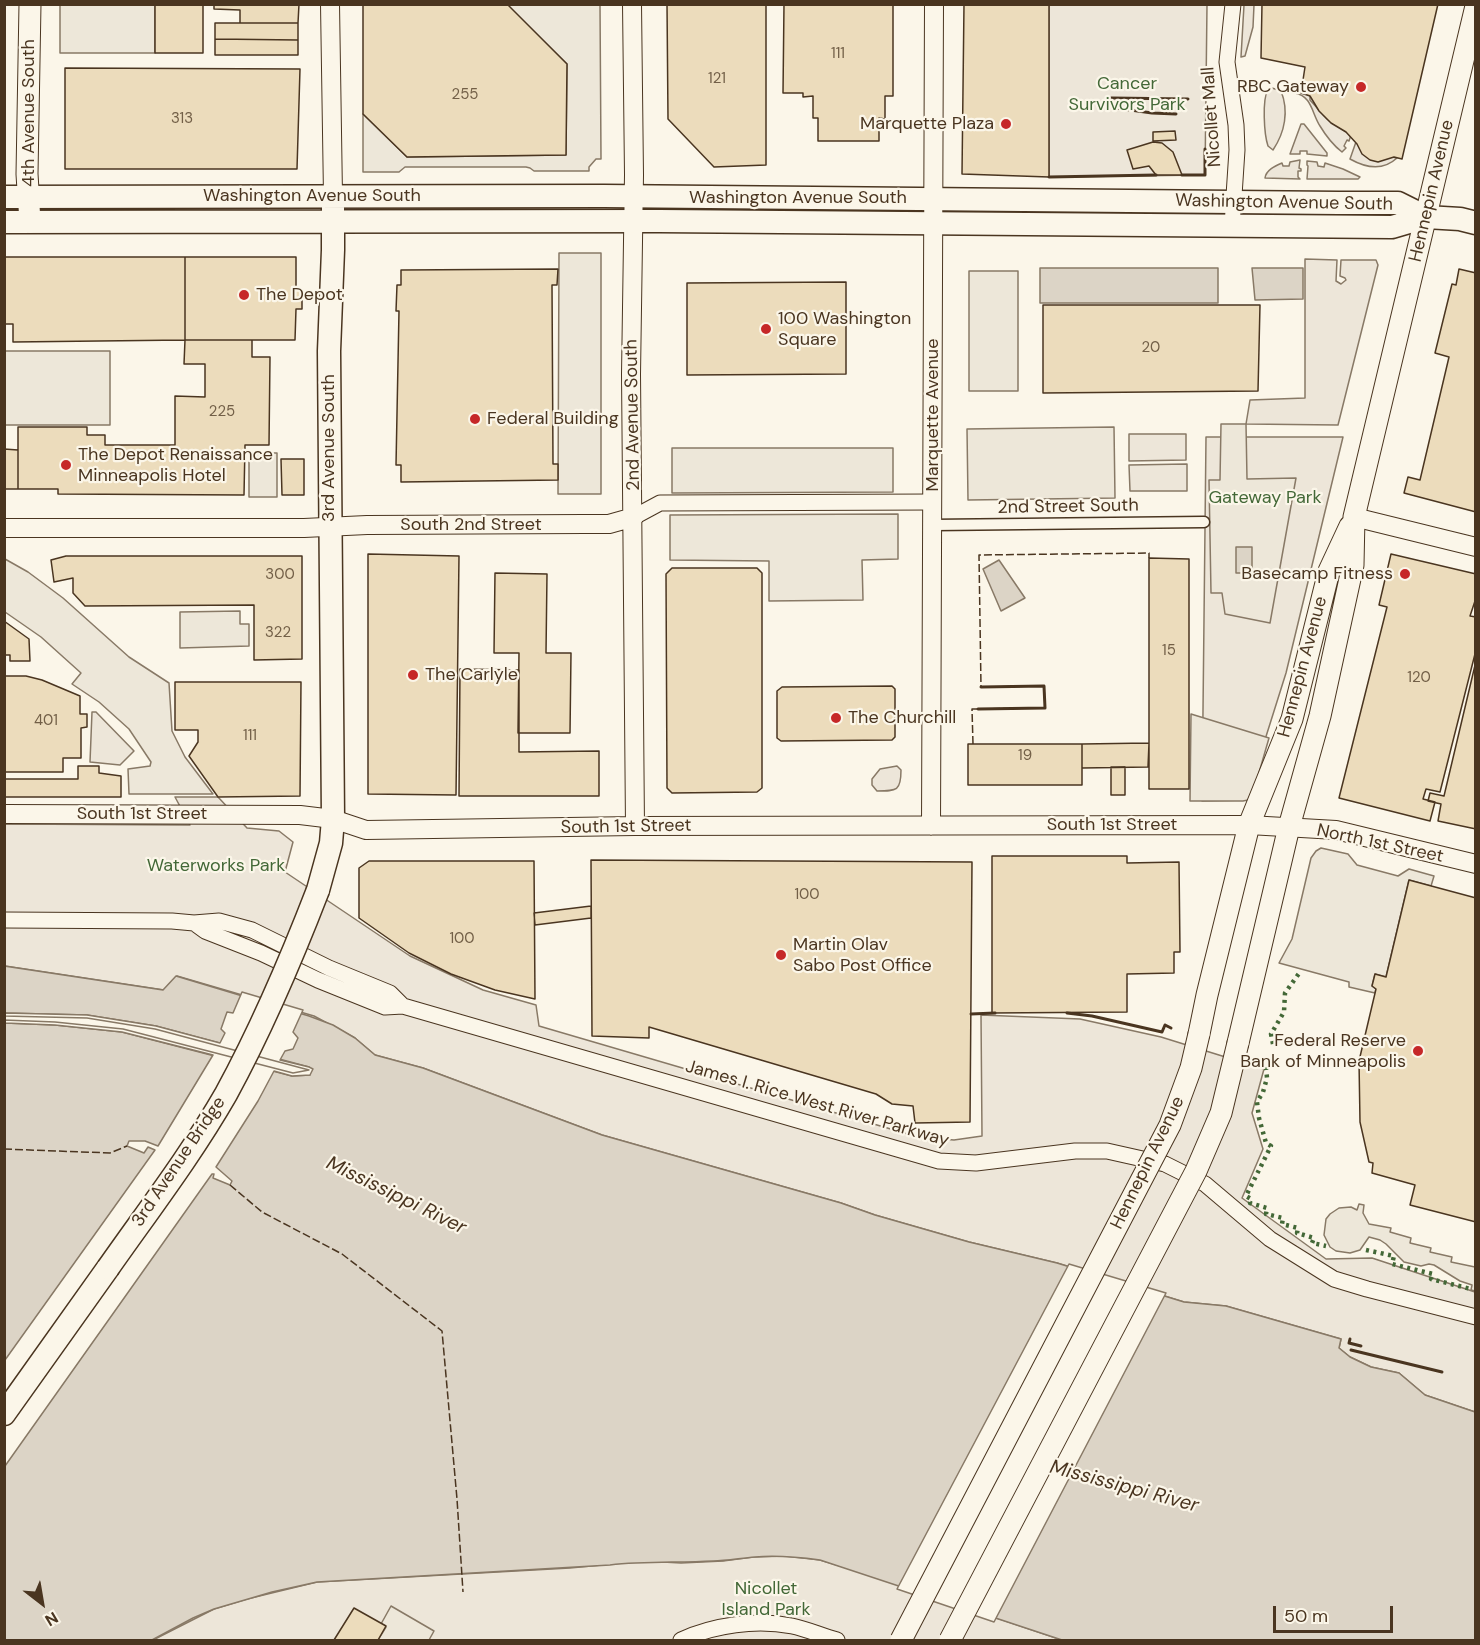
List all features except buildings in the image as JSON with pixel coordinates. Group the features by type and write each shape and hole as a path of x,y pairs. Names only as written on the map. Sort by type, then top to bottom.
{"main road":[{"name":"4th Avenue South","path":"30,4 28,197 30,222"},
{"name":"Hennepin Avenue","path":"950,1641 1197,1171 1221,1113 1289,827 1320,716 1351,575 1354,517 1476,6"},
{"name":"3rd Avenue South","path":"318,890 331,843 333,819 329,351 333,196"},
{"name":"Washington Avenue South","path":"4,197 634,197 1398,203 1426,217"},
{"name":"Washington Avenue South","path":"4,222 634,221 1392,227 1426,217"},
{"path":"1426,217 1460,219 1476,223"},
{"name":"Hennepin Avenue","path":"901,1641 1170,1125 1191,1068 1249,825 1292,719 1329,571 1354,517"},
{"name":"3rd Avenue Bridge","path":"4,1414 178,1167 225,1096 272,1005 318,890"}],"street":[{"name":"3rd Avenue South","path":"330,4 333,196"},
{"name":"2nd Avenue South","path":"632,4 635,826"},
{"name":"Marquette Avenue","path":"931,826 934,4"},
{"name":"Nicollet Mall","path":"1232,226 1237,150 1236,125 1227,62 1233,4"},
{"name":"South 2nd Street","path":"4,528 304,528 609,524 634,517 660,503 933,502"},
{"path":"1354,517 1476,547"},
{"name":"2nd Street South","path":"933,525 1204,522"},
{"name":"South 1st Street","path":"4,814 300,815 333,819 366,830 635,826 1249,825"},
{"name":"North 1st Street","path":"1249,825 1336,830 1476,864"},
{"name":"James I. Rice West River Parkway","path":"4,920 194,923 219,921 252,930 329,968 390,993 403,1006 939,1161 976,1163 1075,1151 1107,1151 1165,1164 1205,1184 1270,1239 1334,1279 1476,1317"},
{"path":"681,1641 696,1633 719,1627 755,1624 792,1626 837,1641"}],"green space":[{"name":"Cancer Survivors Park","path":"1049,5 1207,5 1205,175 1049,177"},
{"path":"1244,5 1254,5 1253,27 1245,56 1241,57"},
{"path":"1268,89 1281,91 1285,106 1283,129 1273,150 1268,146 1264,117 1266,94"},
{"path":"1299,89 1310,95 1310,100 1327,119 1351,135 1342,152 1325,133 1305,98 1295,93"},
{"path":"1301,124 1304,124 1327,156 1307,154 1307,151 1290,154"},
{"path":"1357,139 1397,158 1386,165 1374,167 1356,162 1350,159"},
{"path":"1300,160 1301,171 1298,171 1298,177 1300,179 1265,178 1269,171 1277,165 1282,163 1283,166 1289,166 1290,162"},
{"path":"1307,161 1317,162 1318,166 1324,167 1325,163 1360,177 1358,179 1307,179"},
{"path":"1305,259 1337,260 1336,281 1341,284 1346,280 1340,276 1341,260 1376,260 1378,265 1338,425 1246,424 1250,400 1305,398"},
{"path":"1129,434 1186,434 1186,460 1129,461"},
{"name":"Gateway Park","path":"1206,437 1343,437 1286,673 1246,800 1202,801"},
{"path":"1187,464 1187,491 1130,491 1129,465"},
{"path":"92,712 96,712 134,751 120,765 90,762"},
{"path":"897,766 901,770 899,786 889,791 877,791 872,785 872,779 880,769"},
{"name":"Waterworks Park","path":"175,797 218,797 247,828 279,831 293,842 285,872 410,956 483,990 536,1005 539,1026 918,1137 954,1140 982,1136 981,1015 1080,1019 1161,1037 1264,1069 1252,1113 1263,1149 1242,1198 1326,1259 1372,1258 1475,1292 1475,1412 1425,1395 1399,1373 1371,1367 1350,1357 1339,1348 1341,1339 1226,1306 1184,1302 1057,1263 969,1242 602,1135 423,1068 375,1055 355,1038 314,1016 177,976 164,990 5,966 5,824 190,825"},
{"name":"Nicollet Island Park","path":"785,1556 820,1560 857,1571 1062,1640 153,1640 214,1609 317,1582 570,1568 644,1561 681,1563"}],"shaded area":[{"path":"60,5 155,5 155,53 60,53"},
{"path":"507,5 600,5 601,159 596,159 589,167 589,171 534,171 526,167 405,167 399,172 363,172 363,114 407,157 566,155 567,64"},
{"path":"559,253 601,253 601,494 558,494"},
{"path":"969,271 1018,271 1018,391 969,391"},
{"path":"5,351 110,351 110,425 5,425"},
{"path":"1221,424 1246,424 1247,479 1296,478 1270,623 1225,614 1222,593 1211,593 1209,480 1220,480"},
{"path":"1114,427 1115,498 968,500 967,429"},
{"path":"672,448 893,448 893,492 672,493"},
{"path":"249,453 277,453 277,497 249,497"},
{"path":"898,514 898,559 862,560 863,600 769,601 769,561 670,560 670,515"},
{"path":"5,559 28,572 63,598 129,657 169,683 172,731 185,757 213,794 129,794 128,769 150,766 151,762 129,729 99,702 72,684 81,673 41,637 5,612"},
{"path":"240,611 240,624 249,624 249,646 180,648 180,612"},
{"path":"1191,714 1269,738 1254,790 1248,800 1190,801"},
{"path":"1321,848 1348,854 1357,865 1398,876 1409,869 1434,876 1431,886 1409,880 1386,977 1375,974 1372,986 1376,989 1375,993 1349,987 1349,982 1279,963 1292,939 1311,858"},
{"path":"1359,1204 1364,1205 1363,1213 1369,1224 1391,1228 1390,1232 1411,1238 1410,1243 1431,1248 1430,1252 1452,1257 1451,1262 1475,1267 1475,1291 1471,1290 1472,1285 1460,1281 1434,1265 1421,1266 1404,1262 1380,1240 1369,1237 1360,1250 1350,1253 1336,1251 1330,1247 1324,1235 1326,1219 1339,1208 1351,1207 1357,1210"},
{"path":"391,1606 434,1631 429,1640 378,1640 386,1627 381,1624"}],"water":[{"path":"1040,268 1218,268 1218,303 1040,303"},
{"path":"1252,268 1303,268 1303,299 1255,300"},
{"path":"1236,547 1252,547 1252,573 1236,573"},
{"path":"999,560 1025,598 1001,611 983,569"},
{"name":"Mississippi River","path":"4,966 163,990 176,976 309,1016 333,1025 355,1038 375,1055 423,1068 602,1135 969,1242 1057,1263 1184,1302 1226,1306 1341,1339 1339,1348 1350,1357 1371,1367 1399,1373 1425,1395 1475,1412 1475,1640 1062,1640 820,1560 771,1556 718,1561 636,1563 317,1582 214,1609 152,1640 5,1640 5,1023 55,1025 122,1032 292,1076 310,1075 309,1067 156,1026 87,1015 5,1013"}],"pier":[{"path":"242,992 303,1010 293,1032 298,1038 293,1049 285,1051 280,1060 313,1069 310,1075 292,1076 274,1071 258,1101 216,1167 232,1181 230,1185 213,1178 214,1174 212,1174 5,1466 5,1360 155,1150 148,1147 144,1153 127,1146 129,1141 145,1141 158,1146 213,1055 122,1032 55,1025 5,1023 4,1020 55,1022 123,1029 293,1073 309,1070 155,1029 87,1018 4,1016 5,1013 87,1015 156,1026 220,1043 225,1033 221,1029 227,1012 233,1013"},
{"path":"1069,1264 1166,1293 994,1622 897,1589"}],"hedge":[{"path":"1273,1044 1271,1034 1284,1012 1285,993 1300,972"},
{"path":"1266,1067 1267,1078 1257,1102 1266,1143 1271,1146 1246,1196 1251,1199 1250,1203 1267,1208 1266,1214 1283,1218 1282,1224 1298,1228 1297,1233 1314,1238 1312,1243 1326,1246"},
{"path":"1366,1250 1394,1256 1392,1264 1433,1274 1431,1279 1471,1289"}],"fence":[{"path":"973,744 972,709 1045,708 1044,686 981,687 979,555 1149,553 1149,558"},
{"path":"4,1149 110,1153 127,1146"},
{"path":"230,1185 262,1212 342,1254 442,1331 463,1592"}],"wall":[{"path":"1111,98 1188,99"},
{"path":"1116,108 1176,114"},
{"path":"1182,175 1205,175 1205,149"},
{"path":"1049,177 1156,175"},
{"path":"978,709 1045,708 1044,686 981,687"},
{"path":"971,1014 995,1013"},
{"path":"1067,1013 1092,1016 1162,1032 1165,1025 1171,1028"},
{"path":"1350,1339 1349,1343 1361,1346"},
{"path":"1351,1350 1442,1372"}],"place":[{"name":"RBC Gateway","path":"1361,87"},
{"name":"Marquette Plaza","path":"1006,124"},
{"name":"The Depot","path":"244,295"},
{"name":"100 Washington Square","path":"766,329"},
{"name":"Federal Building","path":"475,419"},
{"name":"The Depot Renaissance Minneapolis Hotel","path":"66,465"},
{"name":"Basecamp Fitness","path":"1405,574"},
{"name":"The Carlyle","path":"413,675"},
{"name":"The Churchill","path":"836,718"},
{"name":"Martin Olav Sabo Post Office","path":"781,955"},
{"name":"Federal Reserve Bank of Minneapolis","path":"1418,1051"}]}
